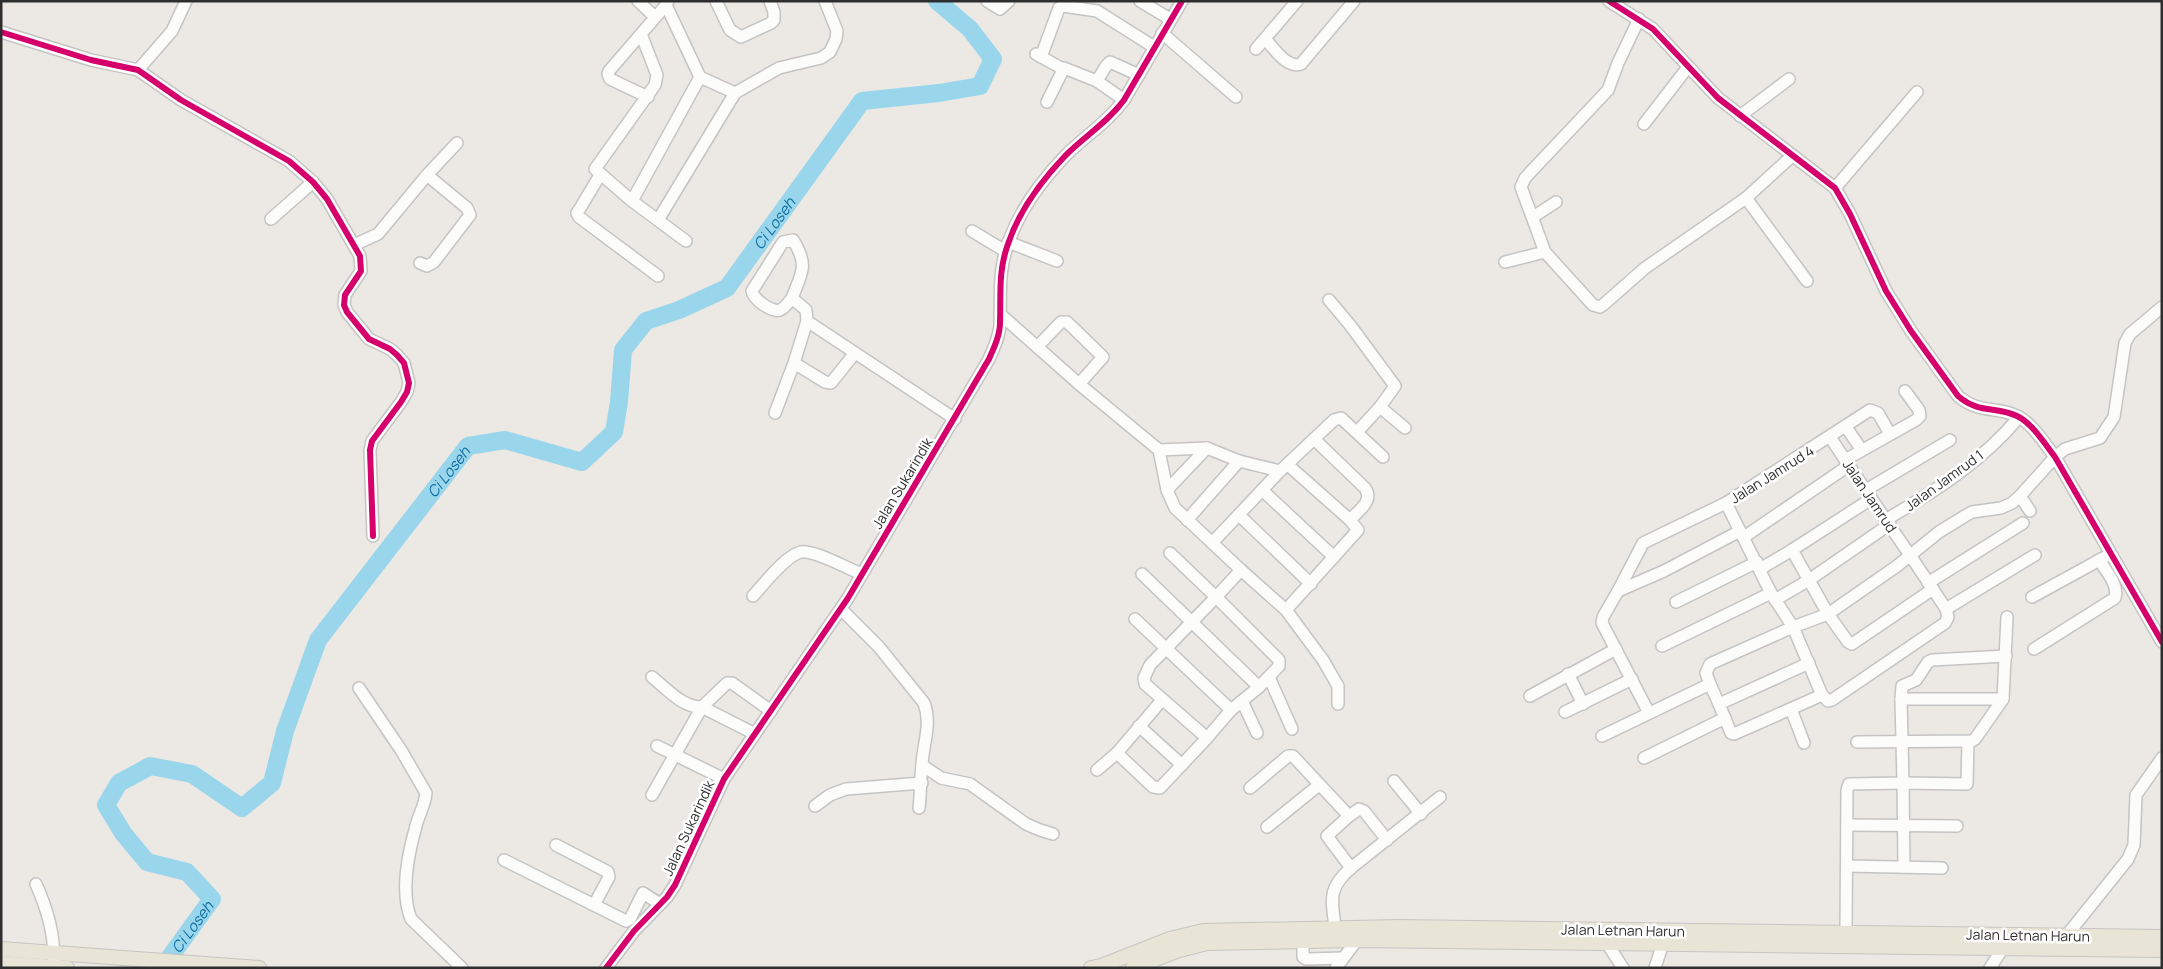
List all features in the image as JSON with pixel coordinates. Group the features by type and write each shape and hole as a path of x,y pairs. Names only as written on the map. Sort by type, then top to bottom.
{"main road":[{"name":"Jalan Letnan Harun","path":"1091,968 1102,966 1170,939 1203,930 1335,928 1358,934"},
{"name":"Jalan Letnan Harun","path":"1132,968 1176,951 1207,943 1302,942 1358,934 1599,938 1846,932 1893,940 2003,948 2116,943 2162,937"},
{"name":"Jalan Letnan Harun","path":"1599,938 1663,943 1893,940 2067,935 2162,950"},
{"path":"1,949 58,963"},
{"path":"1,963 58,963 96,957 259,968"}],"street":[{"path":"138,70 172,31 186,1"},
{"path":"638,1 655,17"},
{"path":"716,1 730,30 742,37 774,20 774,12 770,1"},
{"path":"658,220 735,93 779,68 821,58 830,52 837,31 825,1"},
{"path":"987,1 1000,9 1009,1"},
{"path":"1140,1 1170,19"},
{"name":"Jalan Sukarindik","path":"606,968 634,931 676,885 724,779 841,609 992,353 999,331 1000,275 1007,246 1021,214 1046,178 1066,155 1113,113 1124,100 1182,1"},
{"path":"1256,49 1298,1"},
{"path":"1265,39 1290,64 1296,66 1301,64 1354,1"},
{"path":"1609,1 1656,33 1718,98 1835,188 1850,214 1886,291 1911,331 1958,396 1966,403 1979,408 2020,417 2041,440 2054,457 2162,642"},
{"path":"648,97 610,78 608,74 609,70 667,3 700,77 735,93"},
{"path":"1124,100 1097,81 1066,68 1063,69 1038,56 1059,8 1063,6 1097,11 1154,47"},
{"path":"1639,20 1618,63 1608,90 1522,183 1521,192 1533,217 1545,252 1593,305 1600,307 1645,268 1746,198 1792,156"},
{"path":"1,32 92,60 138,70 181,100 289,161 314,183 327,199 360,256 362,265 361,271 345,295 344,305 347,312 369,339 390,349 397,355 408,373 407,392 375,434 370,450 373,536"},
{"path":"1162,33 1236,97"},
{"path":"641,34 656,75 655,85 596,165 595,171 632,201 686,240"},
{"path":"1097,81 1110,62 1139,75"},
{"path":"1644,124 1688,67"},
{"path":"1047,102 1063,69"},
{"path":"632,201 700,77"},
{"path":"1740,116 1789,79"},
{"path":"1835,188 1917,92"},
{"path":"354,245 378,234 427,175 457,143"},
{"path":"420,263 427,266 434,262 470,214 467,208 427,175"},
{"path":"600,175 577,213 579,217 658,276"},
{"path":"272,219 314,183"},
{"path":"1746,198 1807,281"},
{"path":"1533,217 1556,202"},
{"path":"972,231 1007,246 1057,261"},
{"path":"790,239 793,240 802,255 803,263 792,298 780,310 774,310 754,298 752,292 783,242 790,239"},
{"path":"1505,262 1545,252"},
{"path":"775,413 794,363 807,321 806,310 792,298"},
{"path":"1329,300 1395,386 1358,432"},
{"path":"1822,695 1734,734 1731,733 1706,673 1710,664 1793,627 1828,614 1940,532 1968,514 2004,507 2020,496 2054,457 2065,449 2100,438 2108,429 2115,412 2125,343 2130,334 2162,307"},
{"path":"1000,314 1079,384 1159,450 1167,490 1175,508 1286,610 1332,673 1338,686 1338,704"},
{"path":"807,321 955,418"},
{"path":"1037,347 1061,322 1065,321 1074,328 1103,357 1079,384"},
{"path":"794,363 831,384 855,353"},
{"path":"1649,713 1602,620 1618,591 1742,534 1847,463 1862,449 1920,416 1919,410 1905,391"},
{"path":"1380,407 1405,428"},
{"name":"Jalan Jamrud 4","path":"1618,591 1640,545 1726,503 1870,410 1874,410 1890,434"},
{"name":"Jalan Jamrud 1","path":"1662,646 1809,580 1968,466 2020,417"},
{"path":"1212,544 1262,490 1337,418 1344,419 1383,457"},
{"path":"1846,427 1862,449"},
{"name":"Jalan Jamrud","path":"1830,437 1946,609"},
{"path":"1314,439 1370,494 1369,499 1350,520"},
{"path":"1676,602 1792,550 1868,495 1950,440"},
{"path":"1159,450 1207,448 1239,461 1284,468 1350,520 1358,530 1286,610"},
{"path":"1167,490 1207,448"},
{"path":"1187,520 1239,461"},
{"path":"1262,490 1334,557"},
{"path":"2020,496 2030,510"},
{"path":"1726,503 1759,565 1773,597 1793,627 1822,695 1826,700 1832,700 1945,623 1948,617 1946,609 2035,555"},
{"path":"1239,515 1310,584"},
{"path":"1792,550 1828,614 1848,642 1854,644 1931,586 2023,523"},
{"path":"753,596 786,561 801,552 814,554 862,574"},
{"path":"1117,753 1156,789 1160,788 1231,710 1259,687 1279,666 1279,660 1216,596 1170,553"},
{"path":"2032,597 2112,554"},
{"path":"2034,649 2115,598 2116,588 2099,560"},
{"path":"1207,738 1145,684 1144,678 1150,665 1241,570"},
{"path":"1142,574 1259,687"},
{"path":"841,609 879,647 924,704 928,714 919,808"},
{"path":"1857,742 1968,742 1976,739 2003,699 2007,617"},
{"path":"1135,618 1231,710"},
{"path":"1530,696 1616,649"},
{"path":"1904,867 1901,742 1902,686 1918,678 1928,662 1932,660 2006,656"},
{"path":"1719,704 1809,663"},
{"path":"1568,674 1583,704"},
{"path":"652,677 684,703 694,708 702,707 755,734"},
{"path":"1269,677 1292,729"},
{"path":"1565,712 1632,679"},
{"path":"652,795 673,755 702,707 729,683 771,711"},
{"path":"1602,736 1710,684"},
{"path":"359,688 401,750 426,793 409,852 407,877 411,919 462,968"},
{"path":"1901,699 2003,699"},
{"path":"1097,770 1117,753 1162,700"},
{"path":"1242,701 1257,733"},
{"path":"1791,709 1804,743"},
{"path":"1644,758 1725,718"},
{"path":"1139,726 1182,765"},
{"path":"1846,932 1847,790 1851,783 1967,784 1968,742"},
{"path":"657,746 724,779"},
{"path":"1250,788 1290,756 1293,756 1349,816"},
{"path":"2067,935 2128,859 2134,844 2136,795 2162,758"},
{"path":"922,765 940,778 970,784 1026,824 1054,834"},
{"path":"1394,781 1421,814"},
{"path":"814,806 830,795 846,789 922,783"},
{"path":"1268,827 1319,785"},
{"path":"1335,928 1334,889 1339,878 1440,797"},
{"path":"1351,868 1327,838 1328,834 1349,816 1359,809 1364,811 1388,840"},
{"path":"1847,825 1957,826"},
{"path":"556,845 608,872 609,877 594,905"},
{"path":"504,860 626,920 630,919 643,893 660,904"},
{"path":"1847,866 1942,868"},
{"path":"36,884 48,911 58,963"},
{"path":"1302,942 1303,957 1306,959 1339,963 1358,934"},
{"path":"1599,938 1623,968"},
{"path":"1655,968 1663,943"},
{"path":"1990,968 2003,948"}],"waterway":[{"name":"Ci Loseh","path":"162,968 212,899 187,872 147,862 123,833 106,805 119,783 150,766 192,774 242,808 272,783 285,731 318,640 468,446 505,440 582,462 614,432 619,402 623,350 646,321 679,310 727,288 862,101 939,93 980,86 993,59 970,29 937,1"}],"cycle path":[{"path":"606,968 634,931 667,897 675,885 724,779 848,598 989,359 1000,328 1001,283 1005,254 1018,220 1025,208 1040,185 1057,165 1118,108 1182,1"},
{"path":"1609,1 1653,29 1718,98 1835,188 1850,214 1886,291 1911,331 1958,396 1980,408 2002,411 2017,416 2023,419 2038,434 2055,457 2162,642"},
{"path":"1,32 91,60 138,70 181,100 289,161 313,182 327,199 360,256 361,271 345,295 344,305 347,312 369,339 390,349 404,363 409,383 407,392 401,402 372,441 370,450 373,536"}]}
